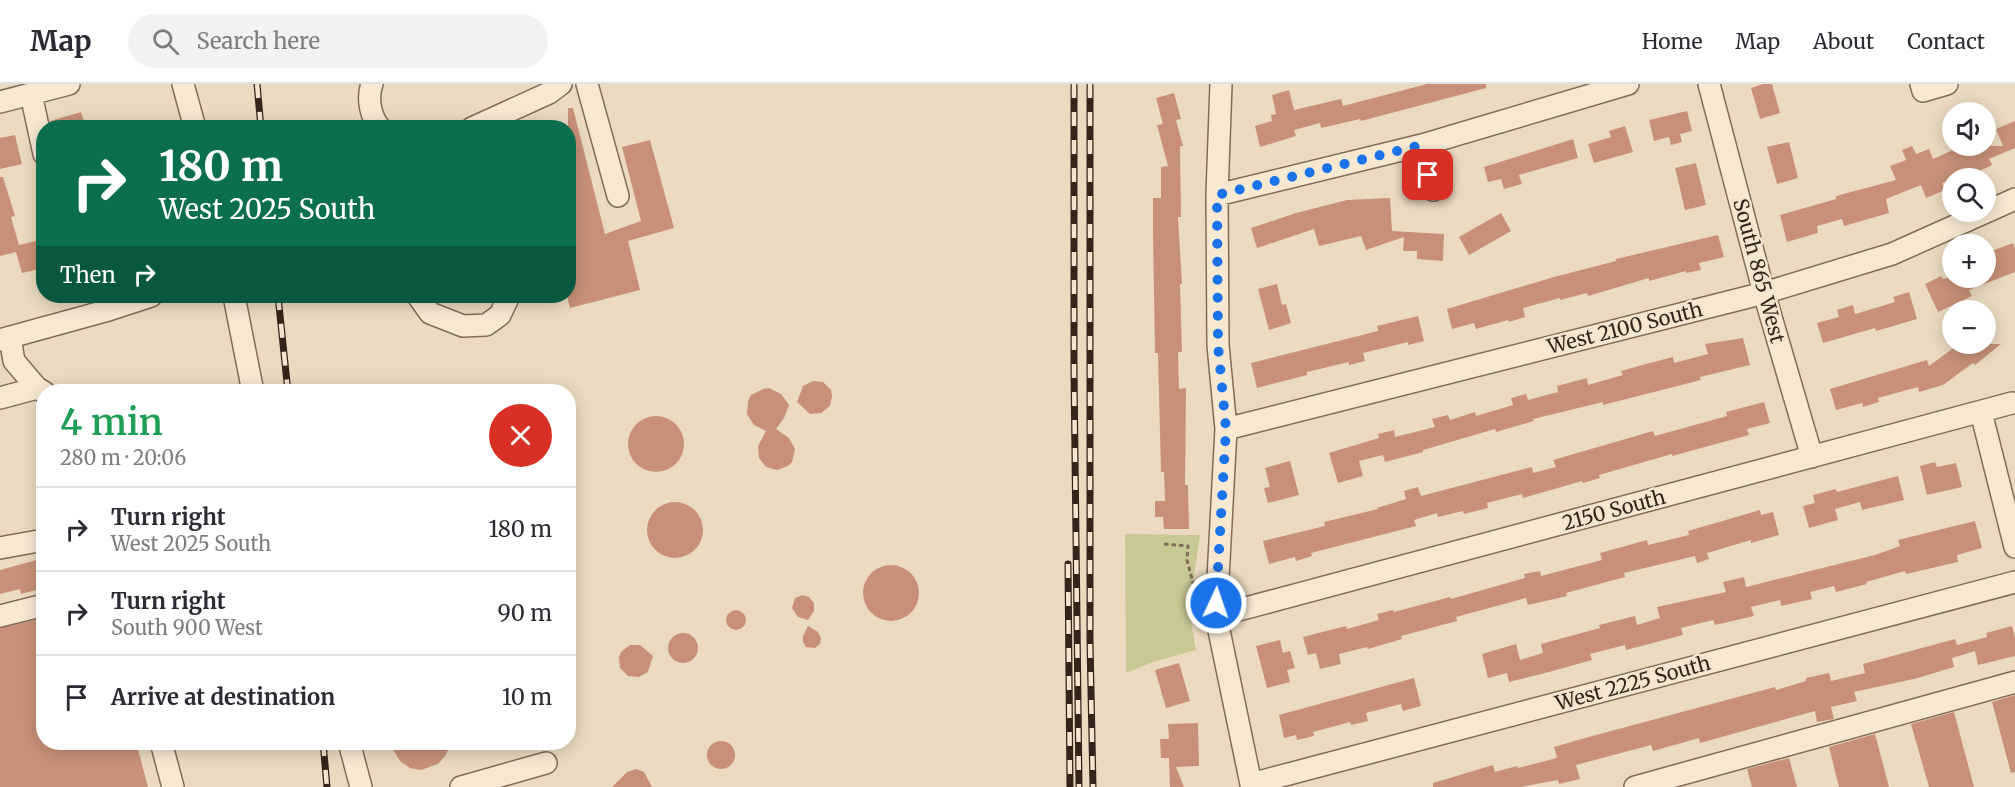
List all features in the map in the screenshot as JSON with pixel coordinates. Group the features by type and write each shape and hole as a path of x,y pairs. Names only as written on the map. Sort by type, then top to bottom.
{"street":[{"path":"0,102 69,84"},
{"path":"183,84 193,120"},
{"path":"372,84 368,94 374,120"},
{"path":"490,120 549,93 561,84"},
{"path":"587,84 618,196"},
{"path":"1216,616 1226,429 1218,345 1217,195 1221,84"},
{"path":"1217,195 1422,145 1628,84"},
{"name":"South 865 West","path":"1709,84 1764,293 1812,457"},
{"path":"1921,84 1923,91 1947,84"},
{"path":"31,94 37,120"},
{"path":"1422,145 1433,190"},
{"name":"West 2100 South","path":"1226,429 1764,293 1892,254 2015,199"},
{"path":"36,386 14,362 5,339 130,303"},
{"path":"235,303 251,384"},
{"path":"423,303 430,313 463,326 486,325 500,315 506,303"},
{"path":"0,398 36,391"},
{"name":"2150 South","path":"1216,616 2012,403"},
{"path":"1981,412 2015,547"},
{"path":"0,548 36,541"},
{"name":"West 2225 South","path":"1216,616 1251,784 2015,582"},
{"path":"0,616 36,606"},
{"path":"1635,787 2015,682"},
{"path":"163,750 173,787"},
{"path":"351,750 361,787"},
{"path":"461,787 546,763"}],"path":[{"path":"1164,544 1188,546 1187,560 1194,587 1197,588"}],"green space":[{"path":"1125,534 1200,535 1189,611 1196,650 1150,663 1126,673"}],"building":[{"path":"1427,84 1486,84 1486,88 1361,121 1360,119 1321,128 1320,123 1294,130 1296,136 1260,147 1255,126 1272,121 1271,115 1276,114 1272,95 1289,90 1294,110 1341,99 1343,106"},
{"path":"1772,84 1780,113 1760,119 1751,88"},
{"path":"1174,93 1181,119 1176,120 1183,146 1180,146 1181,217 1178,217 1182,284 1180,284 1182,352 1178,352 1179,389 1186,388 1185,485 1188,485 1189,529 1164,529 1163,517 1155,517 1155,501 1165,501 1164,472 1161,472 1158,353 1155,353 1153,198 1161,198 1161,167 1168,166 1157,125 1163,124 1156,98"},
{"path":"568,108 573,108 605,234 641,221 622,147 650,140 674,228 628,241 640,290 570,308 569,303 576,303 576,120 568,120"},
{"path":"1687,111 1692,131 1680,134 1682,142 1671,145 1669,137 1654,141 1649,120"},
{"path":"81,112 84,120 53,120"},
{"path":"2015,121 2015,148 1989,159 1992,165 1986,168 1942,168 1942,191 1926,198 1921,185 1886,199 1889,213 1844,226 1842,219 1817,226 1818,233 1787,242 1780,215 1836,199 1836,196 1896,180 1890,166 1906,160 1902,150 1912,146 1916,154 1929,149 1933,159 1942,155 1996,156 1996,146 2003,146 1996,129"},
{"path":"1625,126 1633,152 1594,163 1588,144 1611,137 1609,131"},
{"path":"15,135 22,164 0,169 0,138"},
{"path":"1573,139 1578,158 1519,175 1522,184 1504,189 1501,179 1488,182 1484,167"},
{"path":"1789,142 1798,178 1777,184 1767,147"},
{"path":"1696,163 1706,205 1685,210 1675,168"},
{"path":"0,177 3,177 15,216 11,217 19,245 36,241 36,270 22,273 16,252 0,256"},
{"path":"1390,198 1392,231 1444,234 1443,261 1417,259 1417,251 1403,251 1404,237 1366,250 1361,236 1319,246 1314,229 1257,248 1251,228 1347,200"},
{"path":"1501,213 1511,231 1469,255 1459,237"},
{"path":"1718,235 1724,257 1699,263 1701,270 1686,273 1686,271 1649,281 1649,278 1588,296 1587,293 1523,308 1525,317 1509,322 1508,320 1476,329 1474,323 1452,329 1447,309 1616,261 1616,259"},
{"path":"2013,243 2015,249 2015,272 1996,279 1996,249"},
{"path":"1941,276 1942,288 1974,288 1969,290 1972,296 1964,300 1942,300 1942,310 1938,312 1925,284"},
{"path":"1277,284 1282,305 1286,304 1291,323 1269,330 1258,289"},
{"path":"1909,292 1917,319 1823,343 1817,323 1839,317 1837,310 1853,305 1855,314 1895,302 1893,297"},
{"path":"1418,316 1424,341 1408,345 1408,342 1363,353 1365,361 1349,365 1349,362 1307,372 1307,375 1257,388 1251,363 1378,331 1377,326"},
{"path":"1743,338 1750,365 1603,405 1603,402 1533,419 1534,421 1496,432 1495,429 1385,462 1383,455 1359,461 1363,476 1338,483 1329,453 1379,438 1378,434 1394,430 1395,437 1435,427 1432,419 1448,415 1450,420 1475,412 1476,416 1513,405 1511,398 1526,394 1528,400 1558,392 1557,386 1587,378 1588,385 1623,375 1621,371 1673,357 1674,363 1708,354 1705,344"},
{"path":"1945,354 1989,354 1943,385 1919,392 1918,387 1878,398 1879,402 1863,407 1862,403 1836,410 1830,389 1927,360 1929,366"},
{"path":"813,381 823,382 831,390 832,396 830,406 821,413 810,414 797,402 803,386"},
{"path":"769,388 781,394 789,405 776,429 789,438 795,449 792,462 777,470 766,467 759,458 758,446 766,431 754,425 747,414 751,395"},
{"path":"1764,402 1770,423 1747,429 1749,435 1599,475 1600,478 1583,483 1582,481 1523,498 1522,494 1487,503 1488,508 1464,514 1463,511 1438,517 1437,513 1414,520 1416,526 1311,553 1312,556 1296,561 1295,557 1269,564 1263,541 1325,526 1324,522 1378,509 1406,499 1404,491 1418,487 1421,496 1532,467 1533,473 1556,467 1553,460 1653,431 1655,436 1727,416 1726,412"},
{"path":"650,416 662,416 676,424 684,438 682,455 676,464 662,472 650,472 633,460 628,450 628,438 640,421"},
{"path":"1290,461 1299,495 1268,503 1264,488 1270,487 1265,468"},
{"path":"1935,462 1937,467 1956,463 1962,487 1927,495 1920,466"},
{"path":"1898,476 1904,500 1862,510 1860,502 1835,509 1838,520 1809,528 1803,506 1815,503 1813,495 1836,489 1837,492"},
{"path":"669,502 681,502 691,506 699,514 703,530 699,546 691,554 681,558 669,558 659,554 651,546 647,536 647,524 651,514 659,506"},
{"path":"1760,510 1761,515 1773,512 1779,535 1751,543 1751,540 1707,553 1709,559 1697,563 1695,556 1624,573 1625,577 1566,593 1567,596 1528,605 1526,598 1456,617 1457,621 1401,636 1402,639 1368,649 1367,647 1339,654 1341,664 1320,669 1316,653 1308,655 1303,637 1379,620 1377,614 1393,610 1394,612 1450,597 1451,599 1525,578 1524,574 1540,571 1541,576 1602,560 1600,553 1647,540 1648,545 1689,535 1688,531"},
{"path":"1975,521 1982,548 1957,555 1958,562 1906,574 1905,571 1836,592 1834,586 1810,592 1812,599 1781,606 1780,600 1751,607 1754,616 1715,625 1713,620 1681,628 1683,635 1626,650 1625,645 1590,654 1592,660 1509,682 1507,673 1488,678 1482,654 1516,644 1520,660 1543,653 1541,644 1600,628 1599,625 1635,616 1637,625 1660,618 1657,607 1726,592 1723,582 1744,577 1746,587 1875,555 1900,546 1898,540"},
{"path":"36,560 36,590 21,594 20,589 0,594 0,570"},
{"path":"885,565 897,565 907,569 915,577 919,593 915,609 907,617 897,621 885,621 875,617 867,609 863,599 863,587 867,577 875,569"},
{"path":"802,595 809,597 814,603 814,611 808,620 798,617 792,608 795,598"},
{"path":"736,610 743,613 746,620 743,627 736,630 729,627 726,620 729,613"},
{"path":"36,620 36,750 138,750 148,787 0,787 0,628"},
{"path":"808,626 818,632 821,638 820,644 815,648 806,647 803,642"},
{"path":"2012,626 2015,656 1978,665 1975,651 1952,658 1954,667 1918,678 1854,692 1857,701 1831,707 1834,719 1817,722 1815,711 1700,743 1699,738 1653,751 1651,745 1576,765 1580,779 1559,784 1558,780 1520,787 1433,787 1433,783 1493,765 1495,772 1557,758 1554,747 1585,738 1775,687 1776,690 1806,681 1806,678 1829,673 1831,681 1865,673 1863,664 1955,639 1957,645 1987,637 1986,633"},
{"path":"683,633 694,637 698,648 694,659 683,663 672,659 668,648 672,637"},
{"path":"1280,640 1283,653 1290,651 1295,668 1287,670 1290,682 1267,688 1256,646"},
{"path":"630,645 640,645 653,656 648,672 639,677 628,676 620,668 621,652"},
{"path":"1179,663 1190,701 1166,708 1155,670"},
{"path":"1414,678 1421,706 1403,711 1401,704 1366,713 1368,721 1351,725 1350,722 1313,732 1314,736 1297,740 1296,735 1284,738 1279,715"},
{"path":"2015,695 2015,772 2011,773 1992,702"},
{"path":"1954,712 1974,787 1929,787 1911,724"},
{"path":"1198,723 1199,766 1176,767 1184,787 1170,787 1169,758 1161,758 1160,739 1169,739 1168,724"},
{"path":"1875,734 1889,787 1839,787 1829,747"},
{"path":"721,741 731,745 735,755 731,765 721,769 711,765 707,755 711,745"},
{"path":"448,750 438,764 421,770 410,768 400,761 394,751"},
{"path":"1789,758 1797,787 1752,787 1747,769"},
{"path":"636,769 644,772 652,787 612,787 627,772"}],"railway":[{"path":"257,84 260,120"},
{"path":"1074,84 1074,372 1079,787"},
{"path":"1090,84 1090,642 1093,787"},
{"path":"279,303 287,384"},
{"path":"1068,564 1070,787"},
{"path":"324,750 327,787"}],"route":[{"path":"1216,603 1226,429 1218,345 1217,195 1422,145 1428,175"}]}
